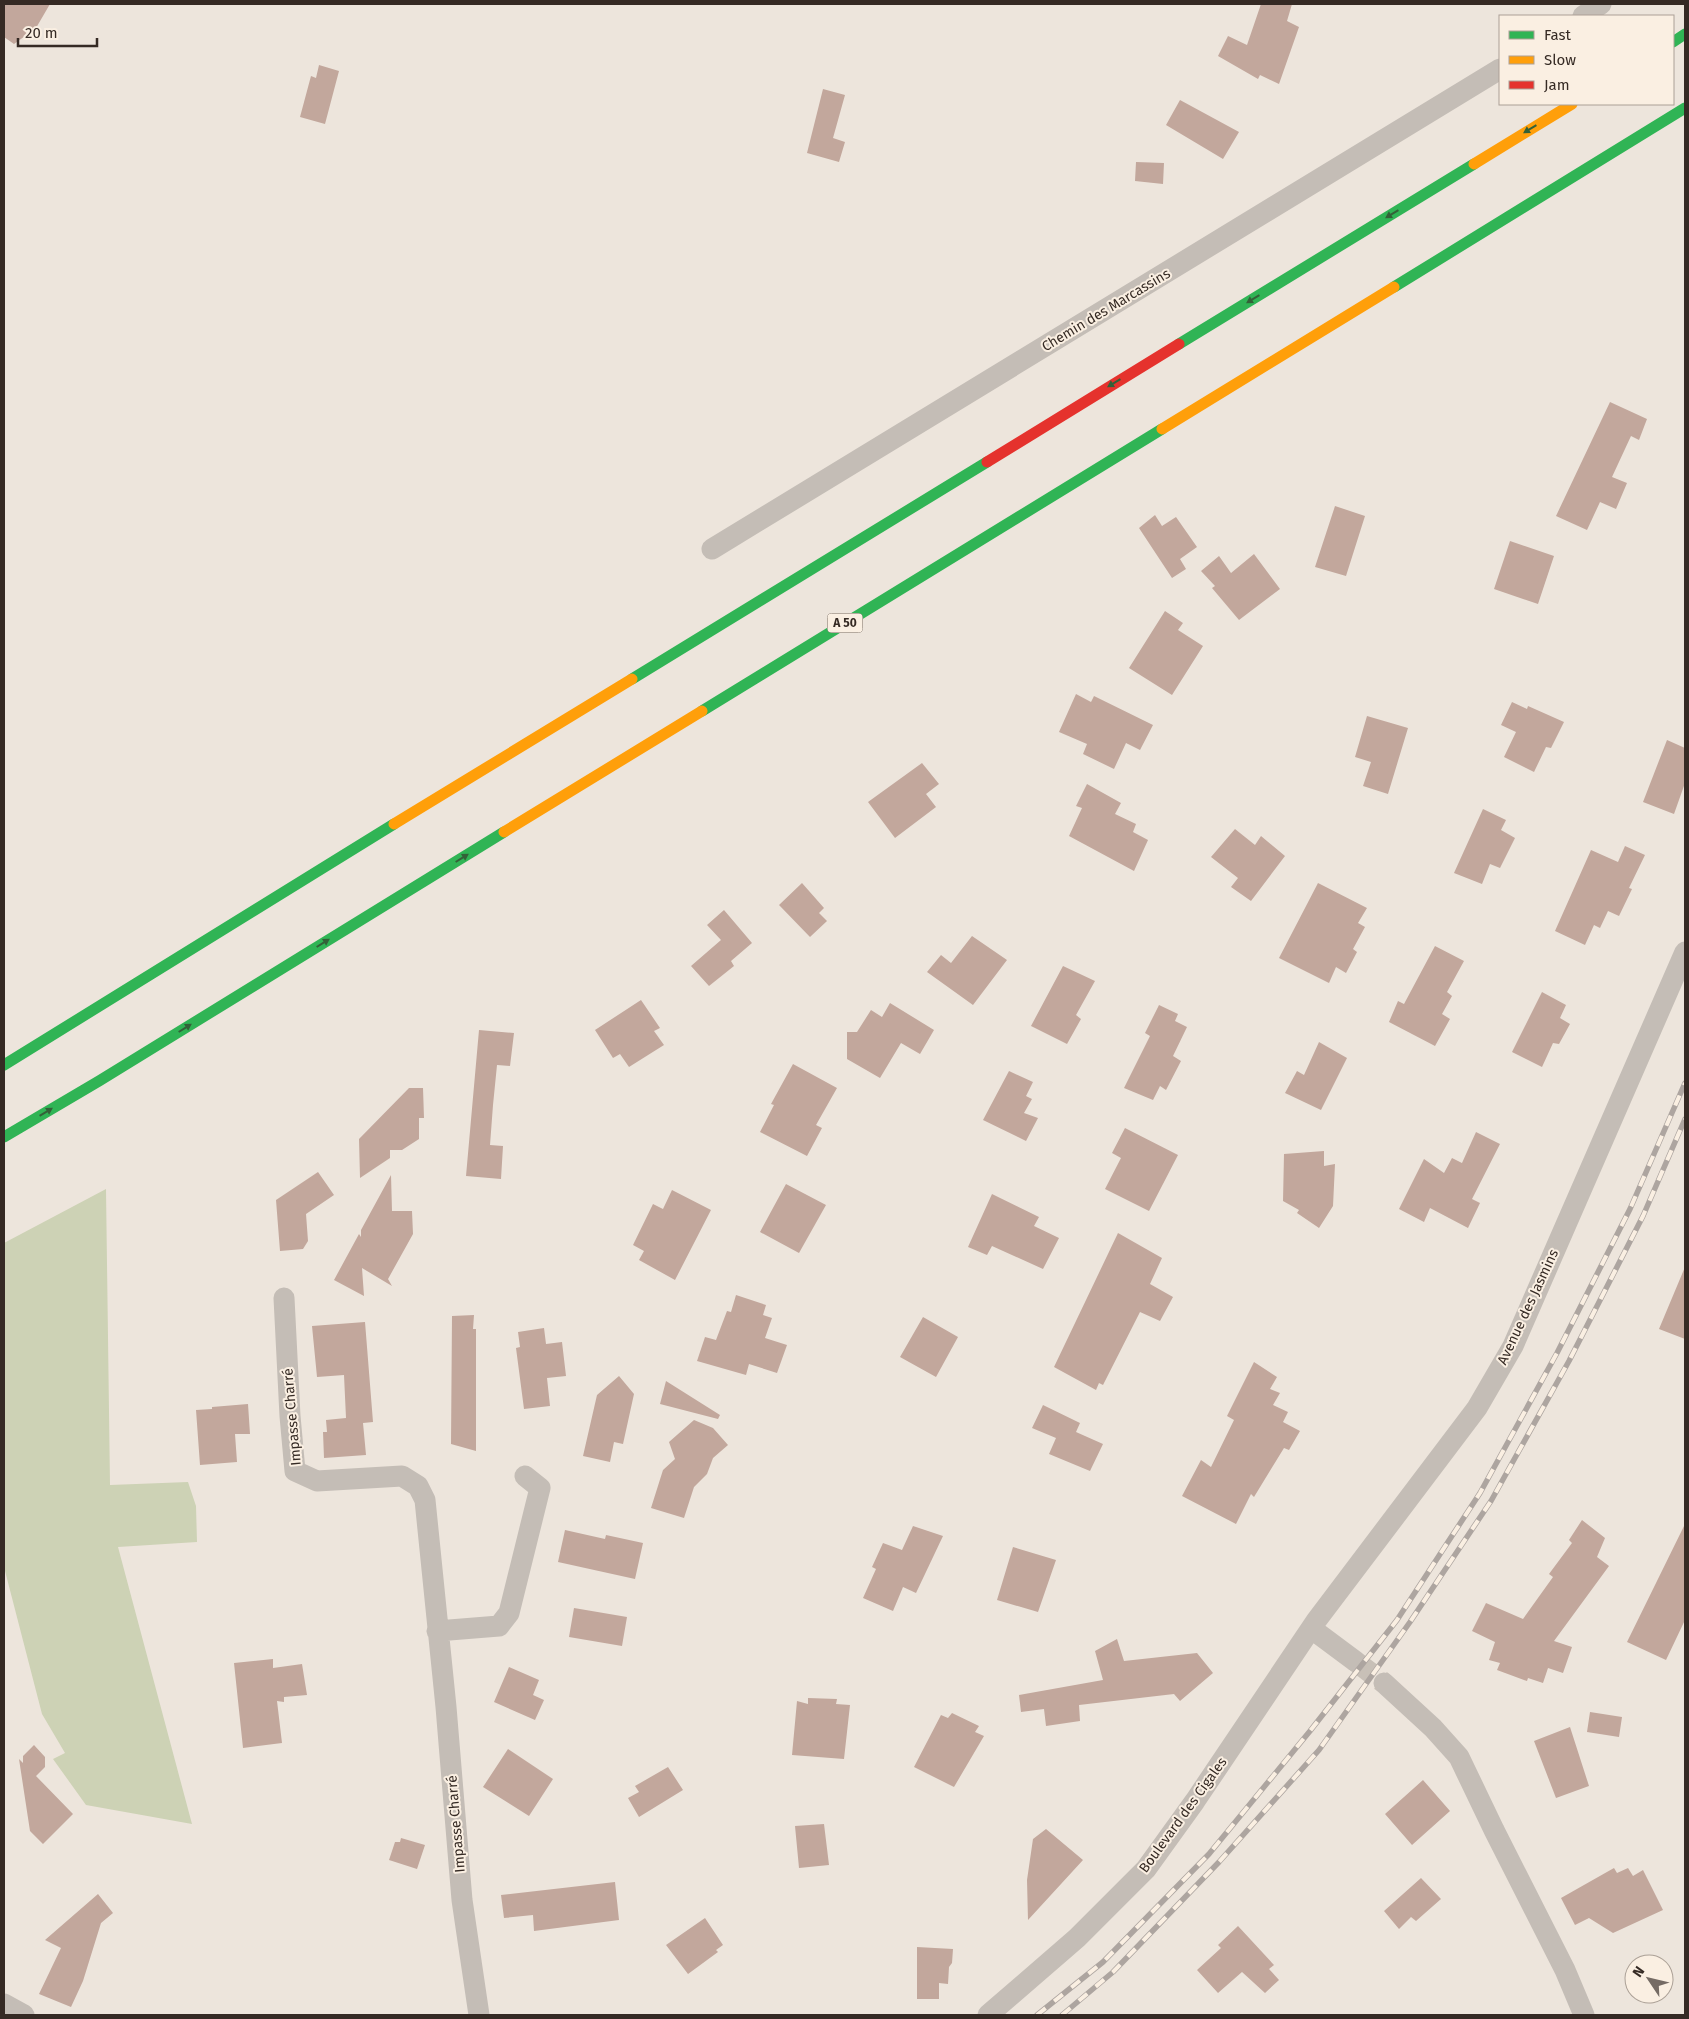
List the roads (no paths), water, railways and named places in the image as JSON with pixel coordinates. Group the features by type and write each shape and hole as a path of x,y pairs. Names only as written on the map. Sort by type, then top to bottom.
{"highway":[{"path":"1674,41 1685,34"},
{"path":"4,1065 297,883 1570,105"},
{"name":"A 50","path":"4,1137 116,1071 1685,108"}],"street":[{"path":"1584,15 1601,4"},
{"name":"Chemin des Marcassins","path":"712,549 1499,70"},
{"name":"Avenue des Jasmins","path":"1312,1629 1392,1518 1476,1408 1513,1346 1685,952"},
{"name":"Impasse Charré","path":"284,1298 295,1471 317,1481 402,1476 418,1486 425,1500 446,1707 462,1900 479,2015"},
{"path":"437,1631 499,1626 509,1613 540,1488 525,1476"},
{"path":"1312,1629 1355,1661"},
{"name":"Boulevard des Cigales","path":"988,2015 1077,1938 1146,1869 1195,1801 1312,1629"},
{"path":"1384,1683 1433,1728 1459,1756 1494,1830 1566,1970 1584,2015"},
{"path":"4,2004 24,2015"}],"tunnel":[{"path":"1355,1661 1384,1683"}],"railway":[{"path":"1037,2015 1103,1962 1209,1854 1310,1731 1397,1620 1480,1493 1557,1353 1630,1209 1685,1083"},
{"path":"1062,2015 1113,1972 1219,1862 1319,1750 1410,1622 1491,1501 1569,1361 1643,1216 1685,1119"}]}
